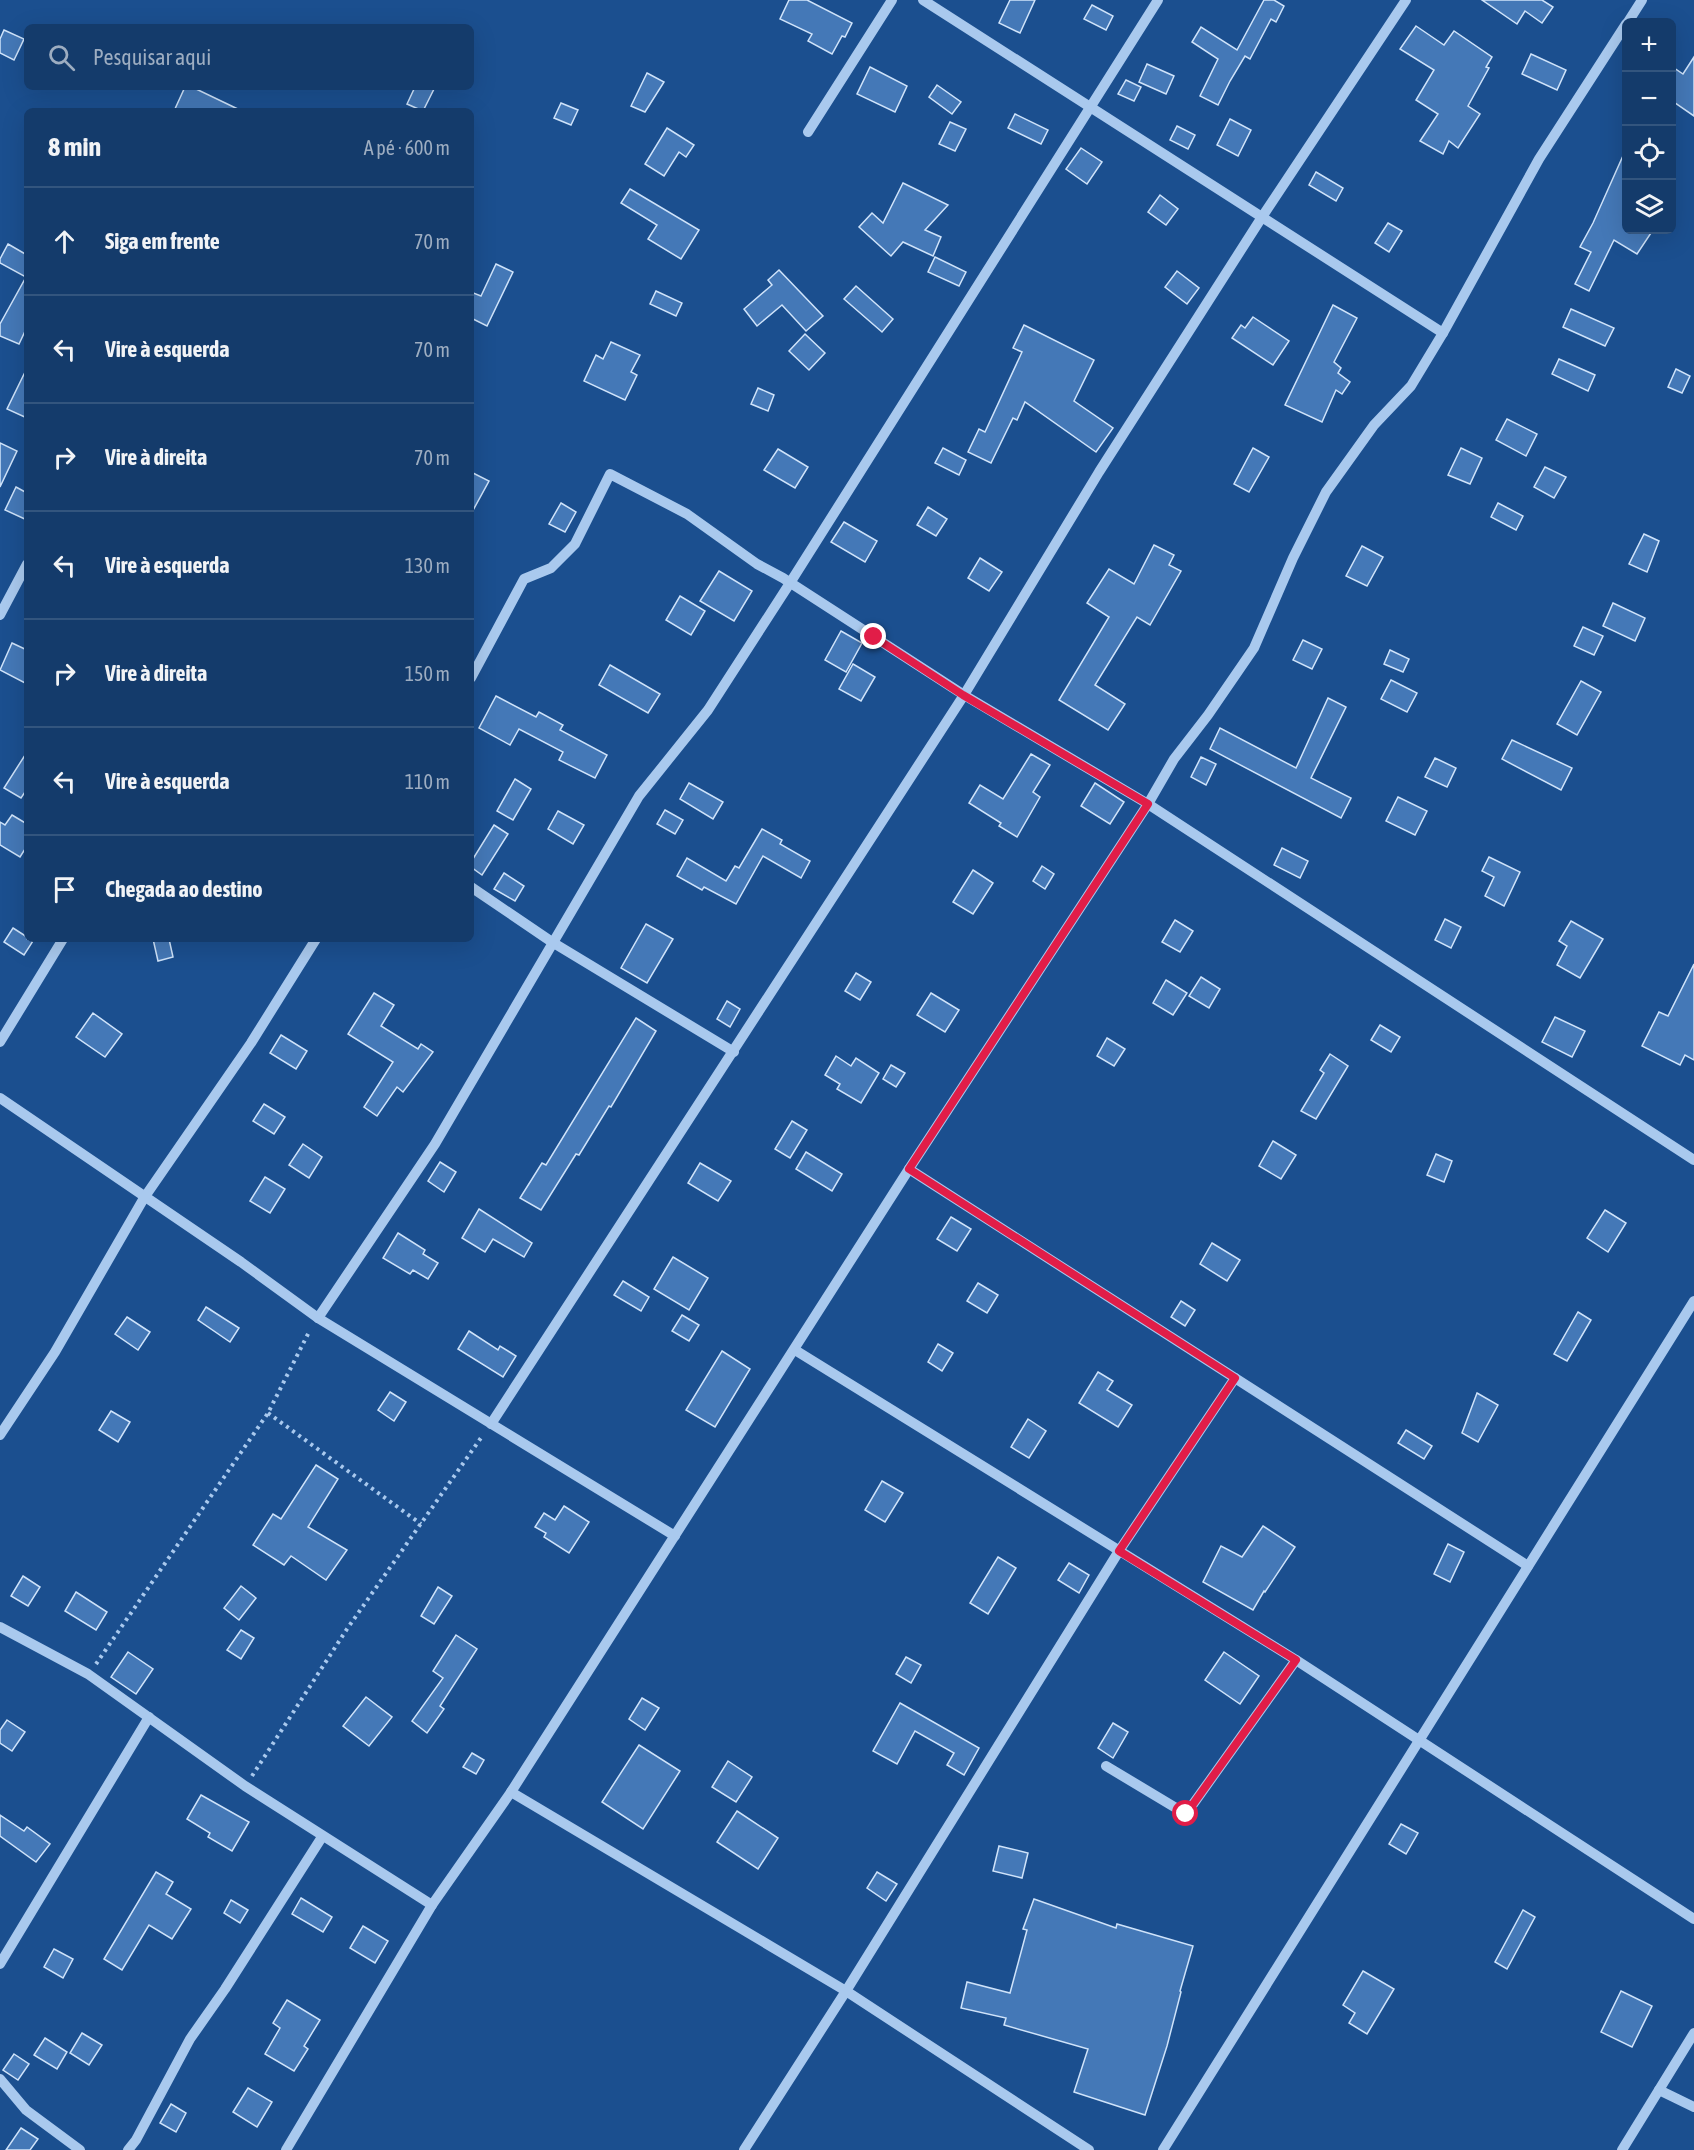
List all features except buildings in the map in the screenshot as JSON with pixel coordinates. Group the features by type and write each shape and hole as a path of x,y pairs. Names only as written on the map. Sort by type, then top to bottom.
{"street":[{"path":"808,132 892,0"},
{"path":"922,0 1443,333"},
{"path":"318,1318 435,1144 639,796 708,710 1158,0"},
{"path":"491,1424 963,695 1099,472 1262,217 1406,0"},
{"path":"1630,18 1642,0"},
{"path":"286,2150 432,1905 511,1792 909,1169 1148,804 1174,759 1208,715 1254,648 1293,558 1326,492 1374,425 1411,386 1443,333 1539,159 1622,31"},
{"path":"474,672 524,579 551,568 575,543 610,474 687,513 757,564 963,695 1148,804 1694,1160"},
{"path":"0,615 24,570"},
{"path":"474,889 552,942 734,1052"},
{"path":"0,1042 61,942"},
{"path":"0,1435 55,1352 144,1198 251,1042 314,942"},
{"path":"0,1098 241,1262 318,1318 675,1536"},
{"path":"909,1169 1528,1566"},
{"path":"1163,2150 1694,1301"},
{"path":"795,1350 1296,1660 1694,1919"},
{"path":"744,2150 846,1991 1119,1551 1235,1378"},
{"path":"0,1627 88,1674 244,1786 432,1905"},
{"path":"1106,1766 1186,1814 1296,1660"},
{"path":"0,1964 150,1717"},
{"path":"511,1792 846,1991 1089,2150"},
{"path":"128,2150 136,2140 190,2039 225,1989 322,1837"},
{"path":"1622,2150 1694,2033"},
{"path":"0,2079 26,2110 80,2150"},
{"path":"1659,2090 1694,2107"}],"path":[{"path":"88,1674 268,1413 304,1339 318,1318"},
{"path":"268,1413 421,1524"},
{"path":"244,1786 347,1629 491,1424"}],"route":[{"path":"874,637 963,695 1148,804 909,1169 1235,1378 1119,1551 1296,1660 1186,1814"}]}
